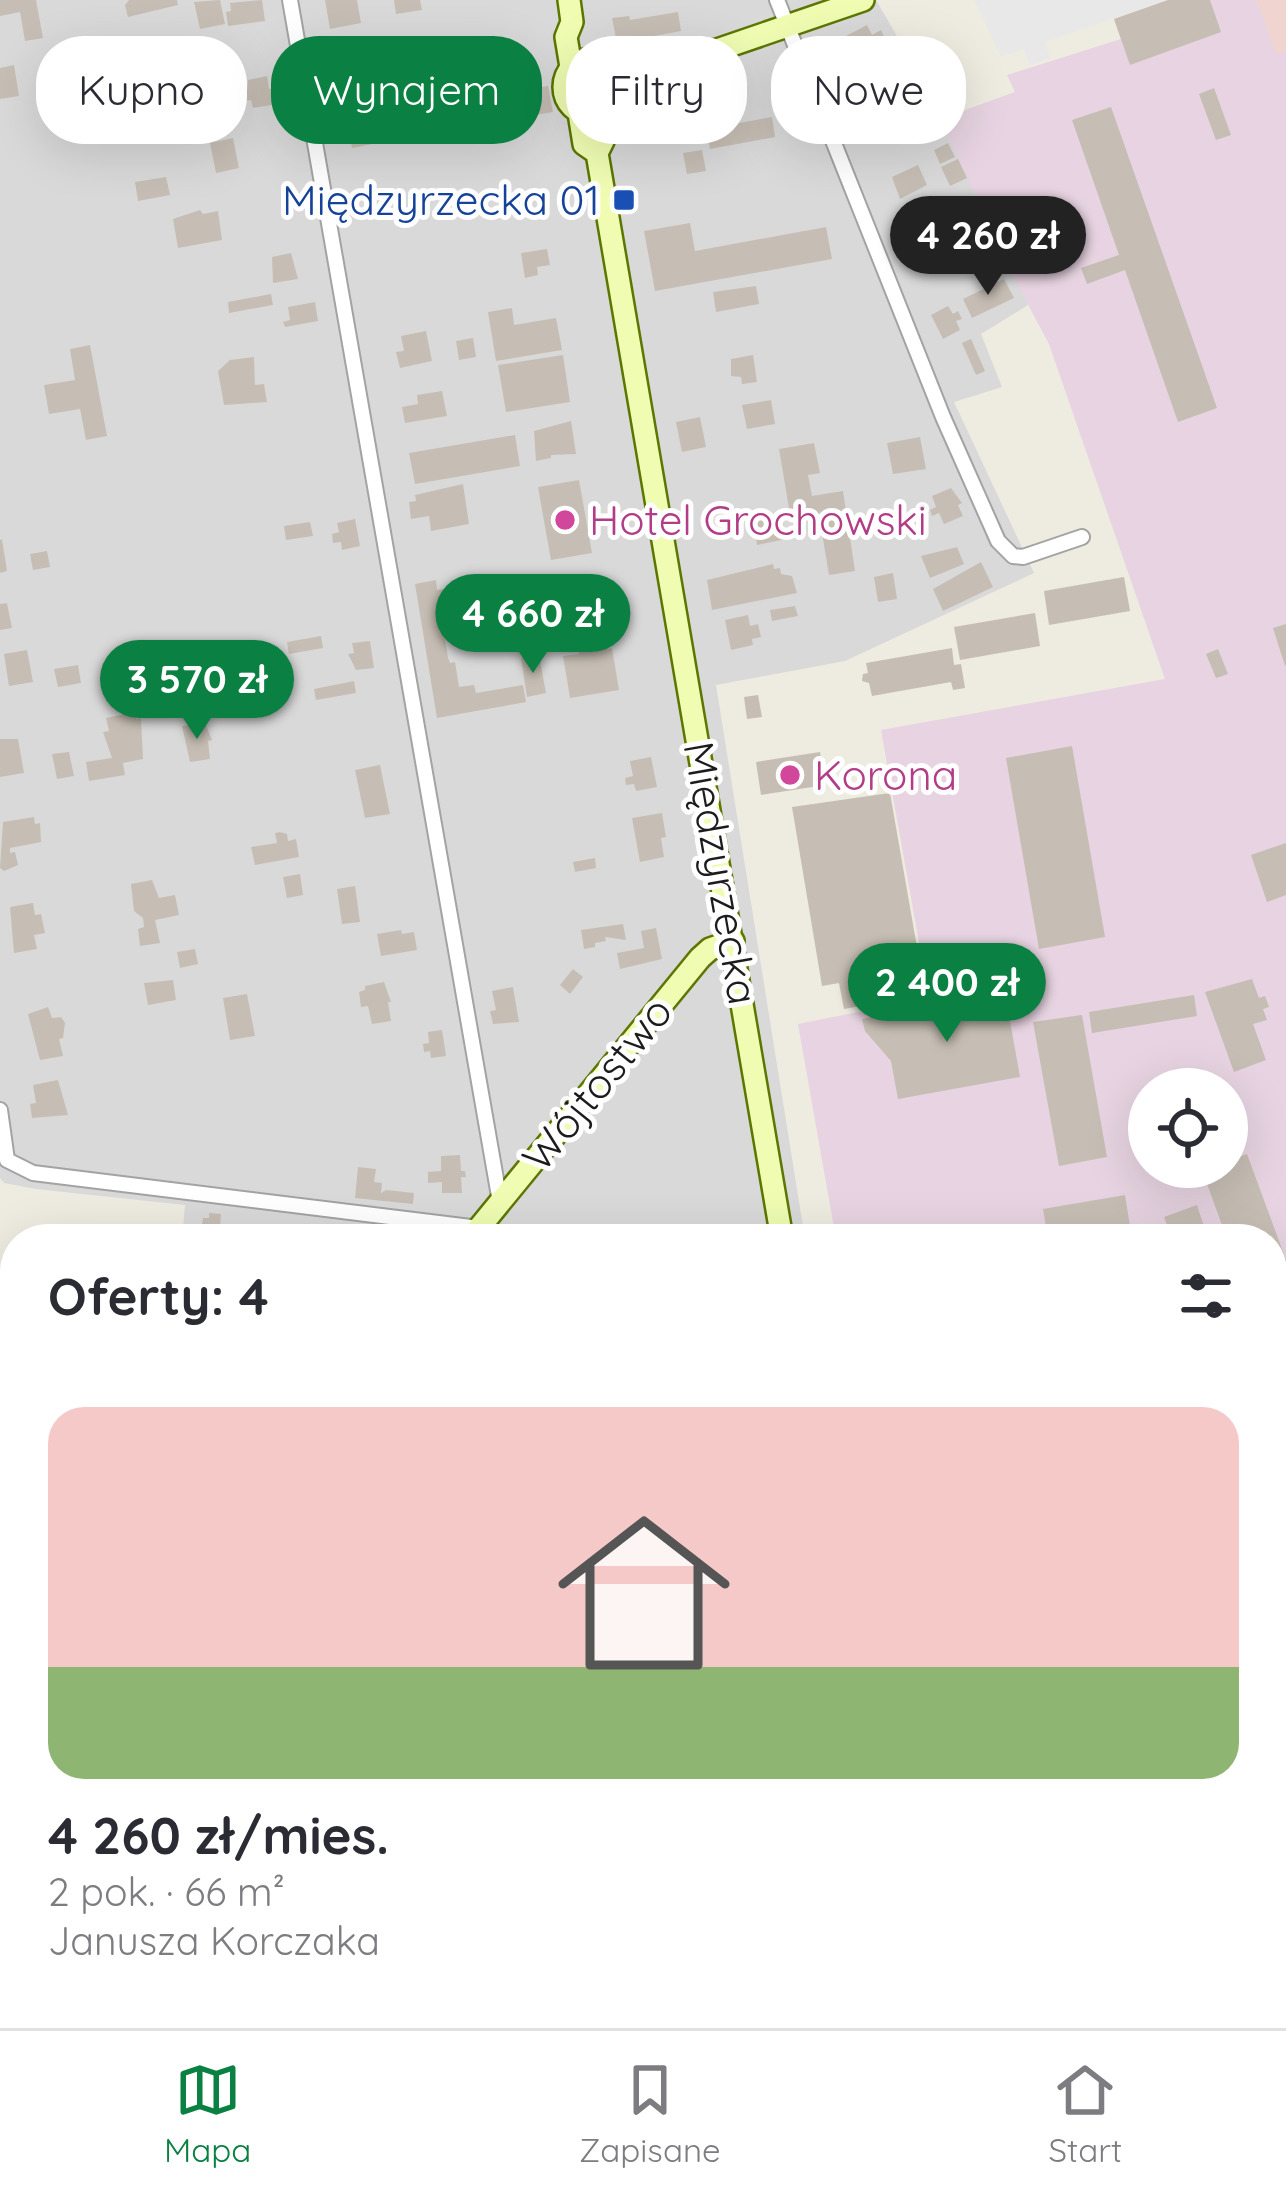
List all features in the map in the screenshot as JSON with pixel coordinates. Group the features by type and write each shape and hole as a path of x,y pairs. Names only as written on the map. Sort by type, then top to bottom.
{"main road":[{"path":"747,39 863,0"},
{"name":"Międzyrzecka","path":"584,144 597,153"},
{"name":"Międzyrzecka","path":"602,144 597,153 780,1224"},
{"name":"Wójtostwo","path":"482,1224 700,958 733,941"}],"street":[{"path":"290,0 500,1202"},
{"path":"777,0 943,417 998,541 1013,556 1023,556 1082,537"},
{"path":"0,1110 7,1160 33,1173 408,1224"}],"shaded area":[{"path":"0,0 876,0 897,36 771,36 771,144 952,144 1028,305 981,334 1002,387 954,402 1034,573 845,661 716,685 803,1224 183,1224 185,1205 4,1183 0,1178"},
{"path":"974,0 1166,0 1045,42 1050,58 1030,65 1024,49 1001,57"},
{"path":"1168,0 1256,0 1276,53 1286,51 1286,1224 833,1224 798,1024 929,998 881,730 1165,679 1049,344 951,144 966,144 966,110 1015,92 1007,75 1121,39 1114,19"},
{"path":"1256,0 1286,0 1286,51 1276,54"}],"building":[{"path":"0,0 36,0 43,36 25,41 20,12 0,16"},
{"path":"129,0 177,0 178,5 128,17 125,5"},
{"path":"220,0 225,24 200,29 194,2"},
{"path":"262,0 265,21 228,26 230,3"},
{"path":"325,0 357,0 361,23 330,29"},
{"path":"394,0 420,0 422,10 396,14"},
{"path":"1168,0 1210,0 1221,32 1130,65 1114,19"},
{"path":"678,12 681,31 616,36 612,18 629,16 630,20"},
{"path":"867,25 872,35 881,30 884,36 846,36"},
{"path":"14,65 19,96 0,99 0,68"},
{"path":"267,76 271,105 253,108 247,101 248,80"},
{"path":"548,86 553,112 542,114 542,87"},
{"path":"1214,88 1231,135 1216,140 1199,94"},
{"path":"1111,107 1217,408 1178,422 1125,270 1087,284 1081,268 1119,255 1072,120"},
{"path":"771,117 771,138 747,142 747,122"},
{"path":"210,144 234,144 239,168 216,173"},
{"path":"948,144 955,157 940,164 934,150"},
{"path":"702,150 706,171 687,174 683,153"},
{"path":"958,159 967,178 950,186 941,167"},
{"path":"918,165 927,185 900,199 892,177"},
{"path":"166,177 170,195 138,201 135,182"},
{"path":"961,199 969,217 952,224 955,228 934,232 926,215"},
{"path":"1062,204 1079,249 1036,264 1020,219"},
{"path":"200,210 203,214 218,211 222,240 178,248 173,219"},
{"path":"690,223 695,251 826,227 832,259 655,291 644,231"},
{"path":"547,249 550,265 537,267 538,275 525,278 521,253"},
{"path":"291,253 298,279 273,283 272,257"},
{"path":"1004,279 1014,298 972,318 963,299"},
{"path":"756,286 759,304 716,312 713,292"},
{"path":"271,294 273,305 229,313 228,302"},
{"path":"315,302 318,321 285,327 283,322 290,320 288,307"},
{"path":"948,306 962,319 956,321 960,330 943,339 931,315"},
{"path":"512,308 514,325 556,318 562,350 496,361 488,312"},
{"path":"426,331 432,361 400,368 396,352 404,351 401,336"},
{"path":"473,338 476,357 459,360 456,341"},
{"path":"971,339 985,371 976,375 962,343"},
{"path":"90,345 107,436 86,440 80,409 49,414 44,385 75,380 70,349"},
{"path":"563,355 570,402 506,412 498,365"},
{"path":"753,355 757,382 742,384 741,377 731,376 731,359"},
{"path":"254,357 255,385 264,384 267,402 224,405 218,371 230,360"},
{"path":"442,391 447,416 405,423 402,407 418,404 417,395"},
{"path":"771,400 775,424 747,429 742,405"},
{"path":"700,417 706,447 682,452 676,422"},
{"path":"571,421 576,454 536,461 534,431"},
{"path":"515,435 520,466 415,484 409,453"},
{"path":"920,437 926,469 893,474 887,443"},
{"path":"814,443 820,473 808,475 812,496 843,491 855,571 829,575 819,515 798,518 790,514 779,449"},
{"name":"Hotel Grochowski","path":"579,480 592,553 551,560 538,487"},
{"path":"463,484 469,524 431,531 429,516 411,519 409,502 416,501 415,495"},
{"path":"951,488 962,503 958,505 963,516 944,524 939,513 932,516 930,510 936,507 932,496"},
{"path":"782,518 786,539 757,545 753,521"},
{"path":"355,519 360,546 342,550 341,542 333,543 332,534 339,532 337,523"},
{"path":"310,522 313,536 286,540 284,526"},
{"path":"0,540 7,571 0,573"},
{"path":"957,547 964,564 930,578 921,556"},
{"path":"47,551 50,567 33,570 30,554"},
{"path":"981,562 993,587 943,611 933,589"},
{"path":"773,564 781,574 792,576 797,593 712,610 707,580"},
{"path":"893,573 897,599 878,602 874,577"},
{"path":"1124,577 1130,611 1049,625 1044,591"},
{"path":"436,580 445,598 439,599 448,658 455,662 459,687 474,685 476,693 523,685 526,702 437,718 415,584"},
{"path":"7,603 12,628 0,630 0,604"},
{"path":"795,606 798,616 772,621 770,610"},
{"path":"1035,613 1040,646 960,660 954,627"},
{"path":"748,615 750,626 758,624 761,637 752,639 753,645 731,650 725,620"},
{"path":"1286,624 1286,665 1285,666 1273,628"},
{"path":"321,636 323,648 289,654 287,642"},
{"path":"594,639 596,651 612,648 619,690 570,698 563,656 579,654 577,642"},
{"path":"370,641 374,668 356,670 348,654 354,653 352,643"},
{"path":"952,648 954,665 961,664 965,688 953,690 951,682 872,696 869,683 862,681 868,673 866,663"},
{"path":"1218,649 1228,674 1216,678 1206,654"},
{"path":"27,650 33,682 9,686 4,654"},
{"path":"539,655 546,693 527,697 521,658"},
{"path":"78,665 81,683 58,687 54,669"},
{"path":"354,681 356,693 316,700 314,689"},
{"path":"758,695 762,717 747,719 744,697"},
{"path":"135,712 136,719 141,718 143,759 123,763 125,775 89,781 86,762 112,758 103,732 109,731 106,718"},
{"path":"205,723 212,740 208,741 210,759 190,762 182,726"},
{"path":"0,739 18,739 24,773 0,777"},
{"path":"1072,746 1105,937 1039,949 1006,758"},
{"path":"69,752 74,776 57,779 52,754"},
{"path":"820,752 825,785 761,795 756,762"},
{"path":"651,757 657,787 636,791 634,784 626,785 625,778 633,776 630,761"},
{"path":"380,765 390,814 365,818 355,770"},
{"path":"890,793 921,970 903,973 910,997 844,1009 839,983 822,986 792,807"},
{"path":"662,813 664,857 640,862 632,818"},
{"path":"34,817 35,824 40,823 41,842 10,848 18,865 4,871 0,868 3,822"},
{"path":"275,833 287,834 288,841 296,839 299,857 255,865 251,847 277,843"},
{"path":"1286,843 1286,895 1267,902 1251,855"},
{"path":"595,858 596,868 575,872 573,862"},
{"path":"300,874 303,895 287,898 283,877"},
{"path":"152,880 159,898 175,895 179,915 155,920 160,943 140,946 138,929 144,927 143,918 134,911 131,884"},
{"path":"355,886 360,922 342,924 337,889"},
{"path":"33,903 45,933 34,935 37,949 14,953 10,907"},
{"path":"623,924 626,940 605,937 606,941 584,949 581,930"},
{"path":"656,928 662,959 620,969 617,953 644,948 641,931"},
{"path":"401,930 402,934 414,932 417,950 381,956 377,934"},
{"path":"195,949 198,964 180,968 177,952"},
{"path":"573,969 583,977 570,994 560,985"},
{"path":"1252,979 1259,998 1265,996 1269,1007 1263,1009 1267,1020 1253,1024 1266,1060 1233,1068 1205,992"},
{"path":"173,980 176,1000 148,1005 144,983"},
{"path":"384,982 391,1021 372,1024 368,1006 361,1007 359,992"},
{"path":"513,987 519,1022 493,1024 492,991"},
{"path":"1005,993 1020,1077 898,1099 891,1061 865,1031 862,1019"},
{"path":"247,994 255,1036 230,1040 223,998"},
{"path":"1194,995 1197,1016 1092,1033 1089,1012"},
{"path":"48,1007 52,1018 61,1017 65,1023 59,1039 63,1056 40,1060 28,1014"},
{"path":"1082,1015 1107,1157 1059,1166 1033,1022"},
{"path":"442,1030 446,1056 431,1058 423,1044 429,1043 428,1032"},
{"path":"58,1080 68,1115 32,1118 33,1085"},
{"path":"460,1155 466,1177 461,1177 462,1193 442,1193 442,1182 428,1183 428,1172 441,1171 441,1156"},
{"path":"1248,1157 1273,1224 1222,1224 1209,1188 1248,1188"},
{"path":"358,1167 376,1169 374,1182 382,1183 381,1193 414,1193 413,1204 355,1198"},
{"path":"1125,1195 1130,1224 1046,1224 1043,1209"},
{"path":"1197,1205 1203,1224 1167,1224 1164,1217"},
{"path":"209,1213 221,1214 220,1224 202,1224 203,1218 209,1218"}],"place":[{"name":"Międzyrzecka 01","path":"624,200"},
{"name":"Hotel Grochowski","path":"565,520"},
{"name":"Korona","path":"790,775"}]}
